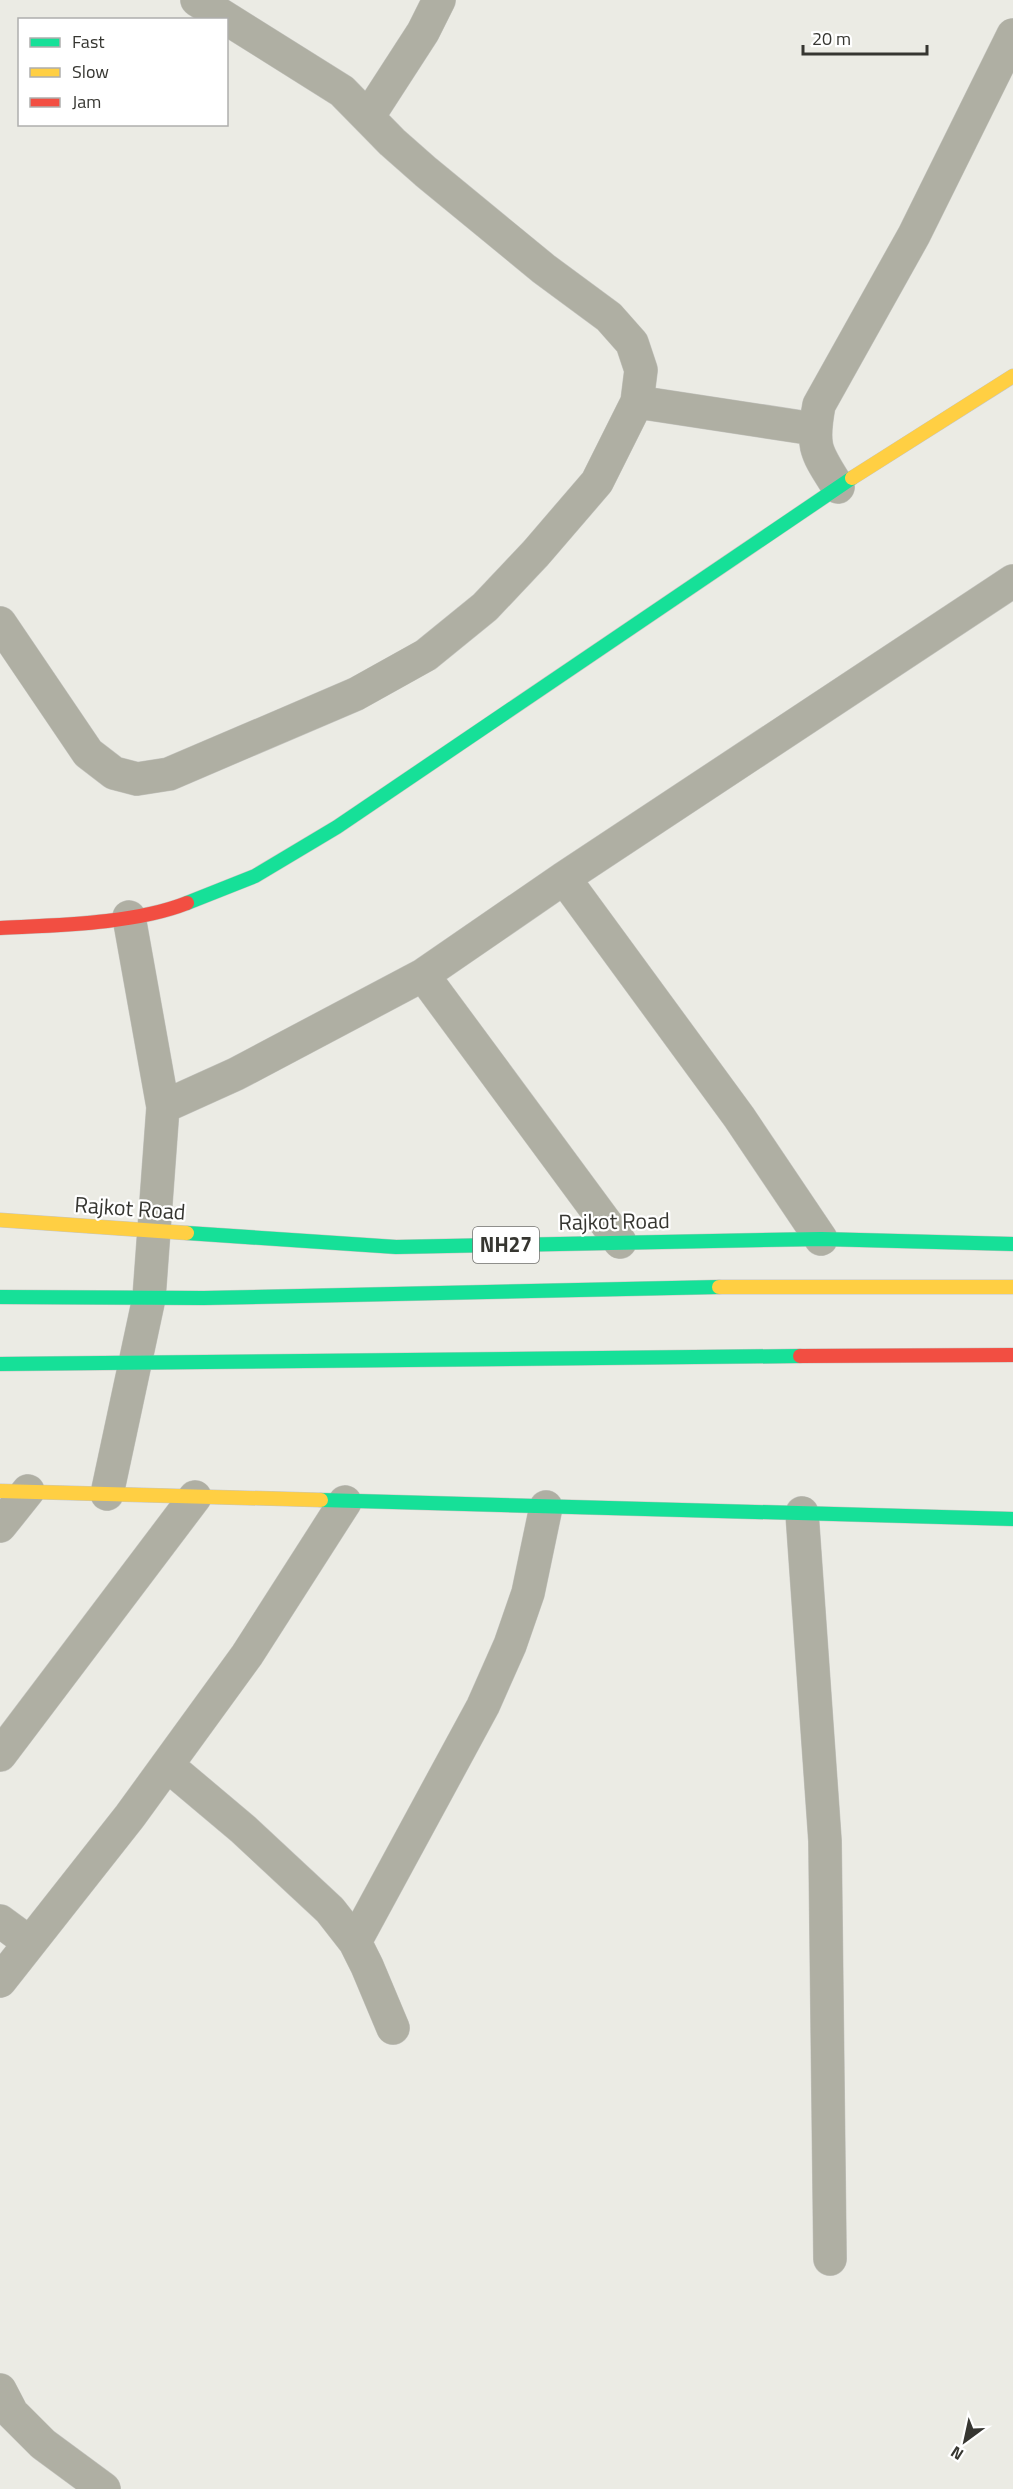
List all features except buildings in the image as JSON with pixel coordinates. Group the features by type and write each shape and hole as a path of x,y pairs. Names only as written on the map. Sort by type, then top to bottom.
{"main road":[{"path":"0,928 90,923 172,909 255,876 337,827 838,487 1013,376"},
{"name":"Rajkot Road","path":"0,1220 396,1247 821,1239 1013,1244"},
{"name":"NH27","path":"0,1297 149,1298 645,1287 1013,1287"},
{"path":"0,1364 134,1361 1013,1355"},
{"path":"14,1491 1013,1519"}],"street":[{"path":"197,0 226,18"},
{"path":"368,117 423,32 439,0"},
{"path":"0,623 88,753 114,773 137,779 169,774 356,694 426,655 485,607 536,553 597,482 637,402 641,370 632,343 609,317 544,268 426,172 392,142 342,91 228,19"},
{"path":"838,487 817,453 814,429 819,405 914,235 1013,35"},
{"path":"637,402 814,429"},
{"path":"163,1107 236,1074 423,975 1013,581"},
{"path":"564,879 739,1117 821,1239"},
{"path":"107,1494 149,1298 163,1107 129,917"},
{"path":"423,975 620,1242"},
{"path":"0,1526 14,1491"},
{"path":"0,1755 195,1497"},
{"path":"0,1981 130,1816 247,1655 345,1502"},
{"path":"355,1942 483,1706 510,1645 528,1593 546,1507"},
{"path":"802,1513 825,1841 830,2259"},
{"path":"167,1765 296,1877 330,1910 355,1942 393,2028"},
{"path":"0,1921 30,1943"},
{"path":"0,2390 12,2413 43,2444 104,2489"}],"traffic: fast":[{"path":"187,903 255,876 337,827 852,478"},
{"path":"187,1233 396,1247 821,1239 1013,1244"},
{"path":"0,1297 204,1298 719,1287"},
{"path":"0,1364 800,1356"},
{"path":"321,1500 1013,1519"}],"traffic: slow":[{"path":"852,478 1013,376"},
{"path":"0,1220 187,1233"},
{"path":"719,1287 1013,1287"},
{"path":"0,1491 321,1500"}],"traffic: jam":[{"path":"0,928 120,919 166,910 187,903"},
{"path":"800,1356 1013,1355"}]}
